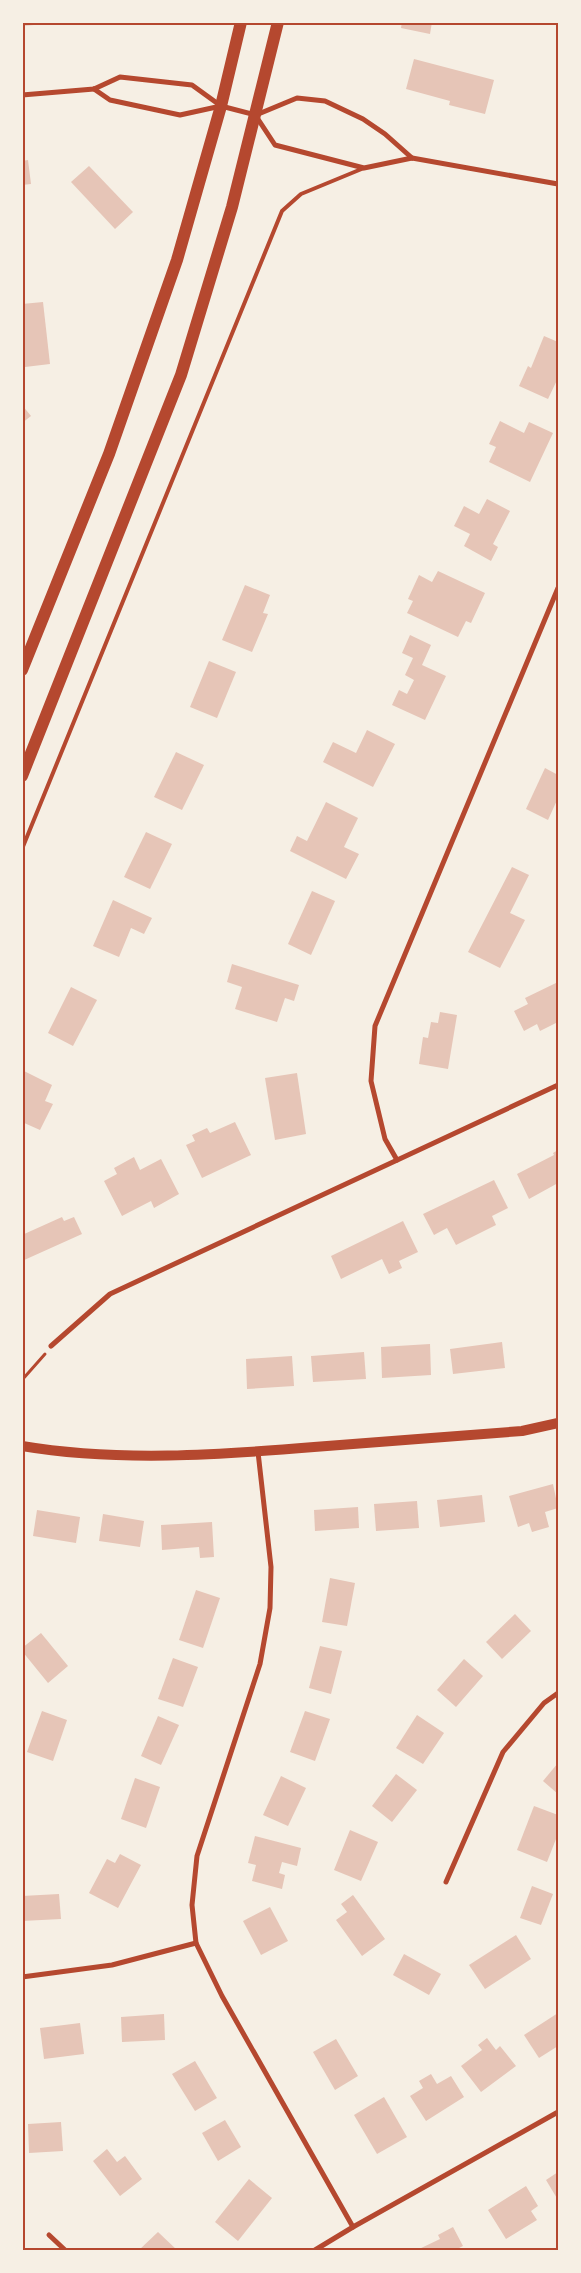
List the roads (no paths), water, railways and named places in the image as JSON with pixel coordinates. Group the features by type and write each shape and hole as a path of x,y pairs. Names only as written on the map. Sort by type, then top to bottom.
{"main road":[{"path":"22,670 109,454 177,260 220,106 241,22"},
{"path":"22,776 180,375 232,207 276,27"},
{"path":"22,1446 48,1450 168,1456 258,1452 522,1431 558,1422"}],"street":[{"path":"22,95 94,89 120,77 192,85 220,106 256,115 297,98 324,101 364,119 385,134 412,158"},
{"path":"94,89 110,100 180,115 220,106"},
{"path":"256,115 275,145 364,168 412,158 558,184"},
{"path":"396,1160 385,1139 371,1080 375,1026 558,588"},
{"path":"51,1346 110,1294 558,1085"},
{"path":"258,1452 271,1567 270,1608 260,1664 197,1856 192,1905 196,1943 222,1996 353,2227"},
{"path":"446,1882 503,1752 544,1703 558,1693"},
{"path":"22,1977 112,1965 196,1943"},
{"path":"315,2250 558,2112"},
{"path":"50,2235 65,2250"}],"lane":[{"path":"276,27 284,22"},
{"path":"22,849 282,211 301,194 364,168"}]}
